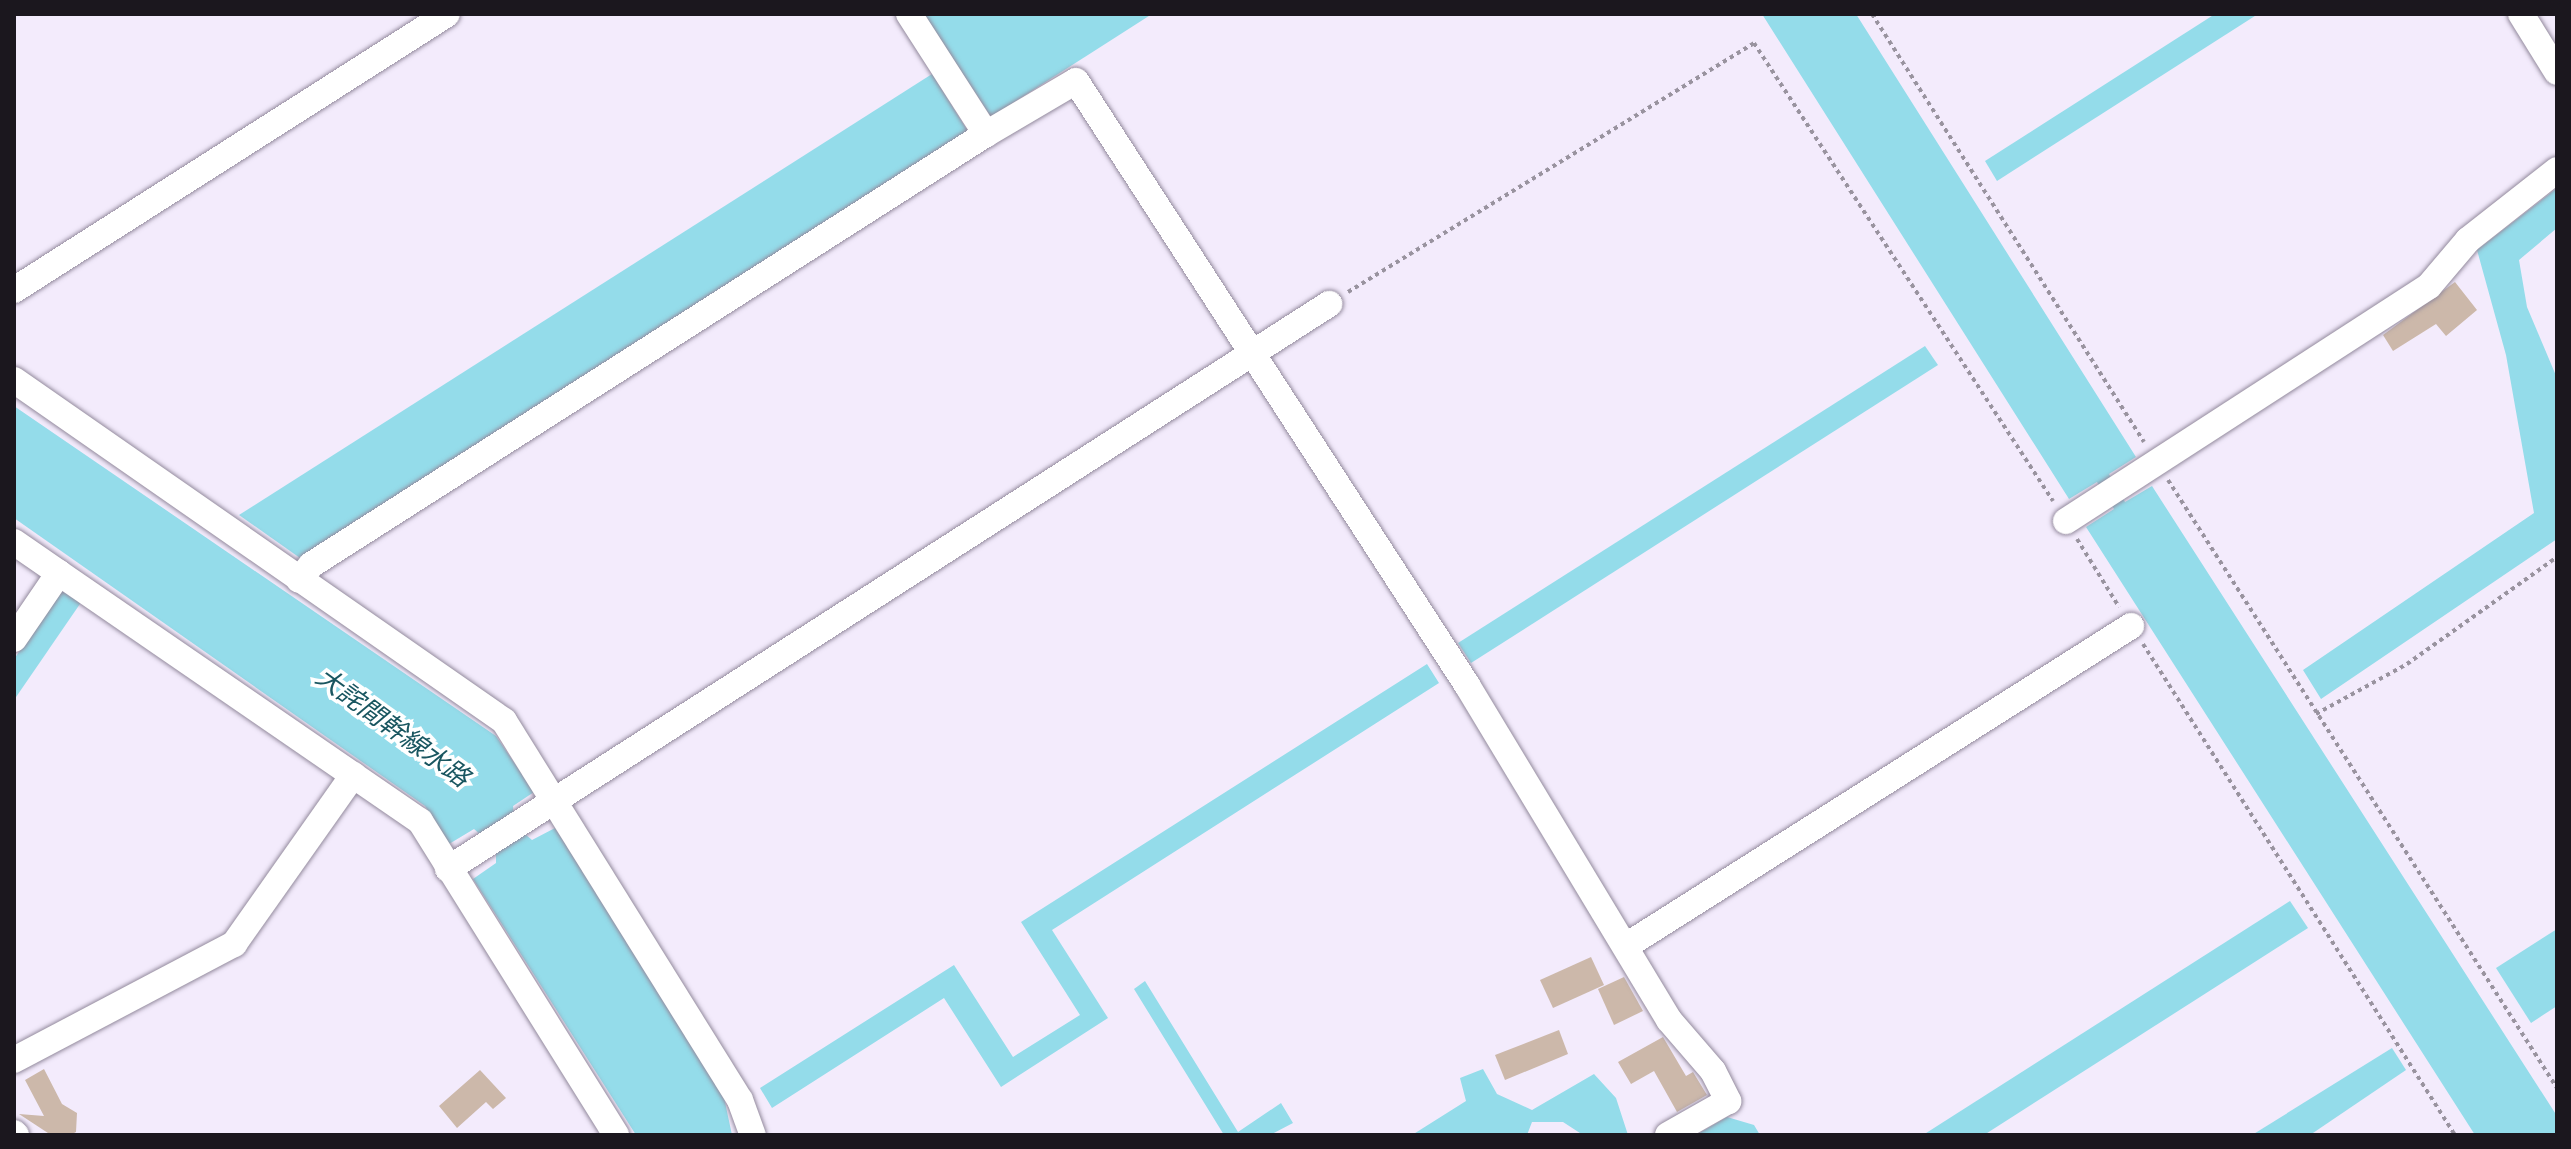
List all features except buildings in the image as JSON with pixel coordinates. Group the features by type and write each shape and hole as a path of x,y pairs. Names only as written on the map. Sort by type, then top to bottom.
{"street":[{"path":"14,290 447,14"},
{"path":"909,14 986,134"},
{"path":"2521,14 2557,72"},
{"path":"299,580 311,565 986,134 1076,81 1467,685 1626,946 1728,1101 1668,1135"},
{"path":"2066,521 2429,286 2468,240 2557,170"},
{"path":"448,869 1253,358 1329,304"},
{"path":"14,380 504,721 557,799 740,1100 753,1135"},
{"path":"14,542 420,821 616,1135"},
{"path":"14,639 59,573"},
{"path":"1626,946 2131,626"},
{"path":"14,1060 234,944 353,775"}],"path":[{"path":"1872,14 2557,1088"},
{"path":"1329,304 1754,43 2066,521 2455,1135"},
{"path":"2316,714 2407,664 2557,557"}],"water":[{"path":"924,14 1152,14 991,117"},
{"path":"1762,14 1856,14 2136,457 2109,474 2125,502 2152,486 2557,1116 2557,1135 2475,1135 2086,527 2114,509 2097,482 2069,499"},
{"path":"2215,14 2258,14 1997,181 1985,161"},
{"path":"932,74 969,133 300,558 239,515"},
{"path":"2557,188 2557,228 2519,260 2527,307 2557,378 2557,539 2321,699 2303,670 2534,513 2506,355 2477,250"},
{"path":"1925,346 1938,365 1471,663 1458,643"},
{"name":"大詫間幹線水路","path":"14,406 496,736 534,792 513,806 514,816 482,836 474,829 449,844 425,806 14,518"},
{"path":"63,589 82,601 14,700 14,659"},
{"path":"1427,664 1439,683 1052,930 1108,1018 1001,1087 944,998 772,1108 760,1088 954,965 1013,1057 1080,1015 1021,922"},
{"path":"555,828 722,1088 732,1135 636,1135 473,879 496,863 496,852 525,834 532,840"},
{"path":"2290,901 2308,928 1984,1135 1923,1135"},
{"path":"2557,929 2557,1006 2531,1023 2496,968"},
{"path":"1145,981 1238,1132 1281,1103 1293,1123 1270,1135 1224,1135 1134,989"},
{"path":"2392,1048 2406,1070 2310,1135 2252,1135"},
{"path":"1483,1069 1497,1094 1532,1110 1594,1074 1616,1098 1628,1135 1583,1135 1563,1122 1532,1122 1527,1135 1412,1135 1466,1101 1460,1078"},
{"path":"1727,1117 1754,1125 1760,1135 1696,1135"}]}
